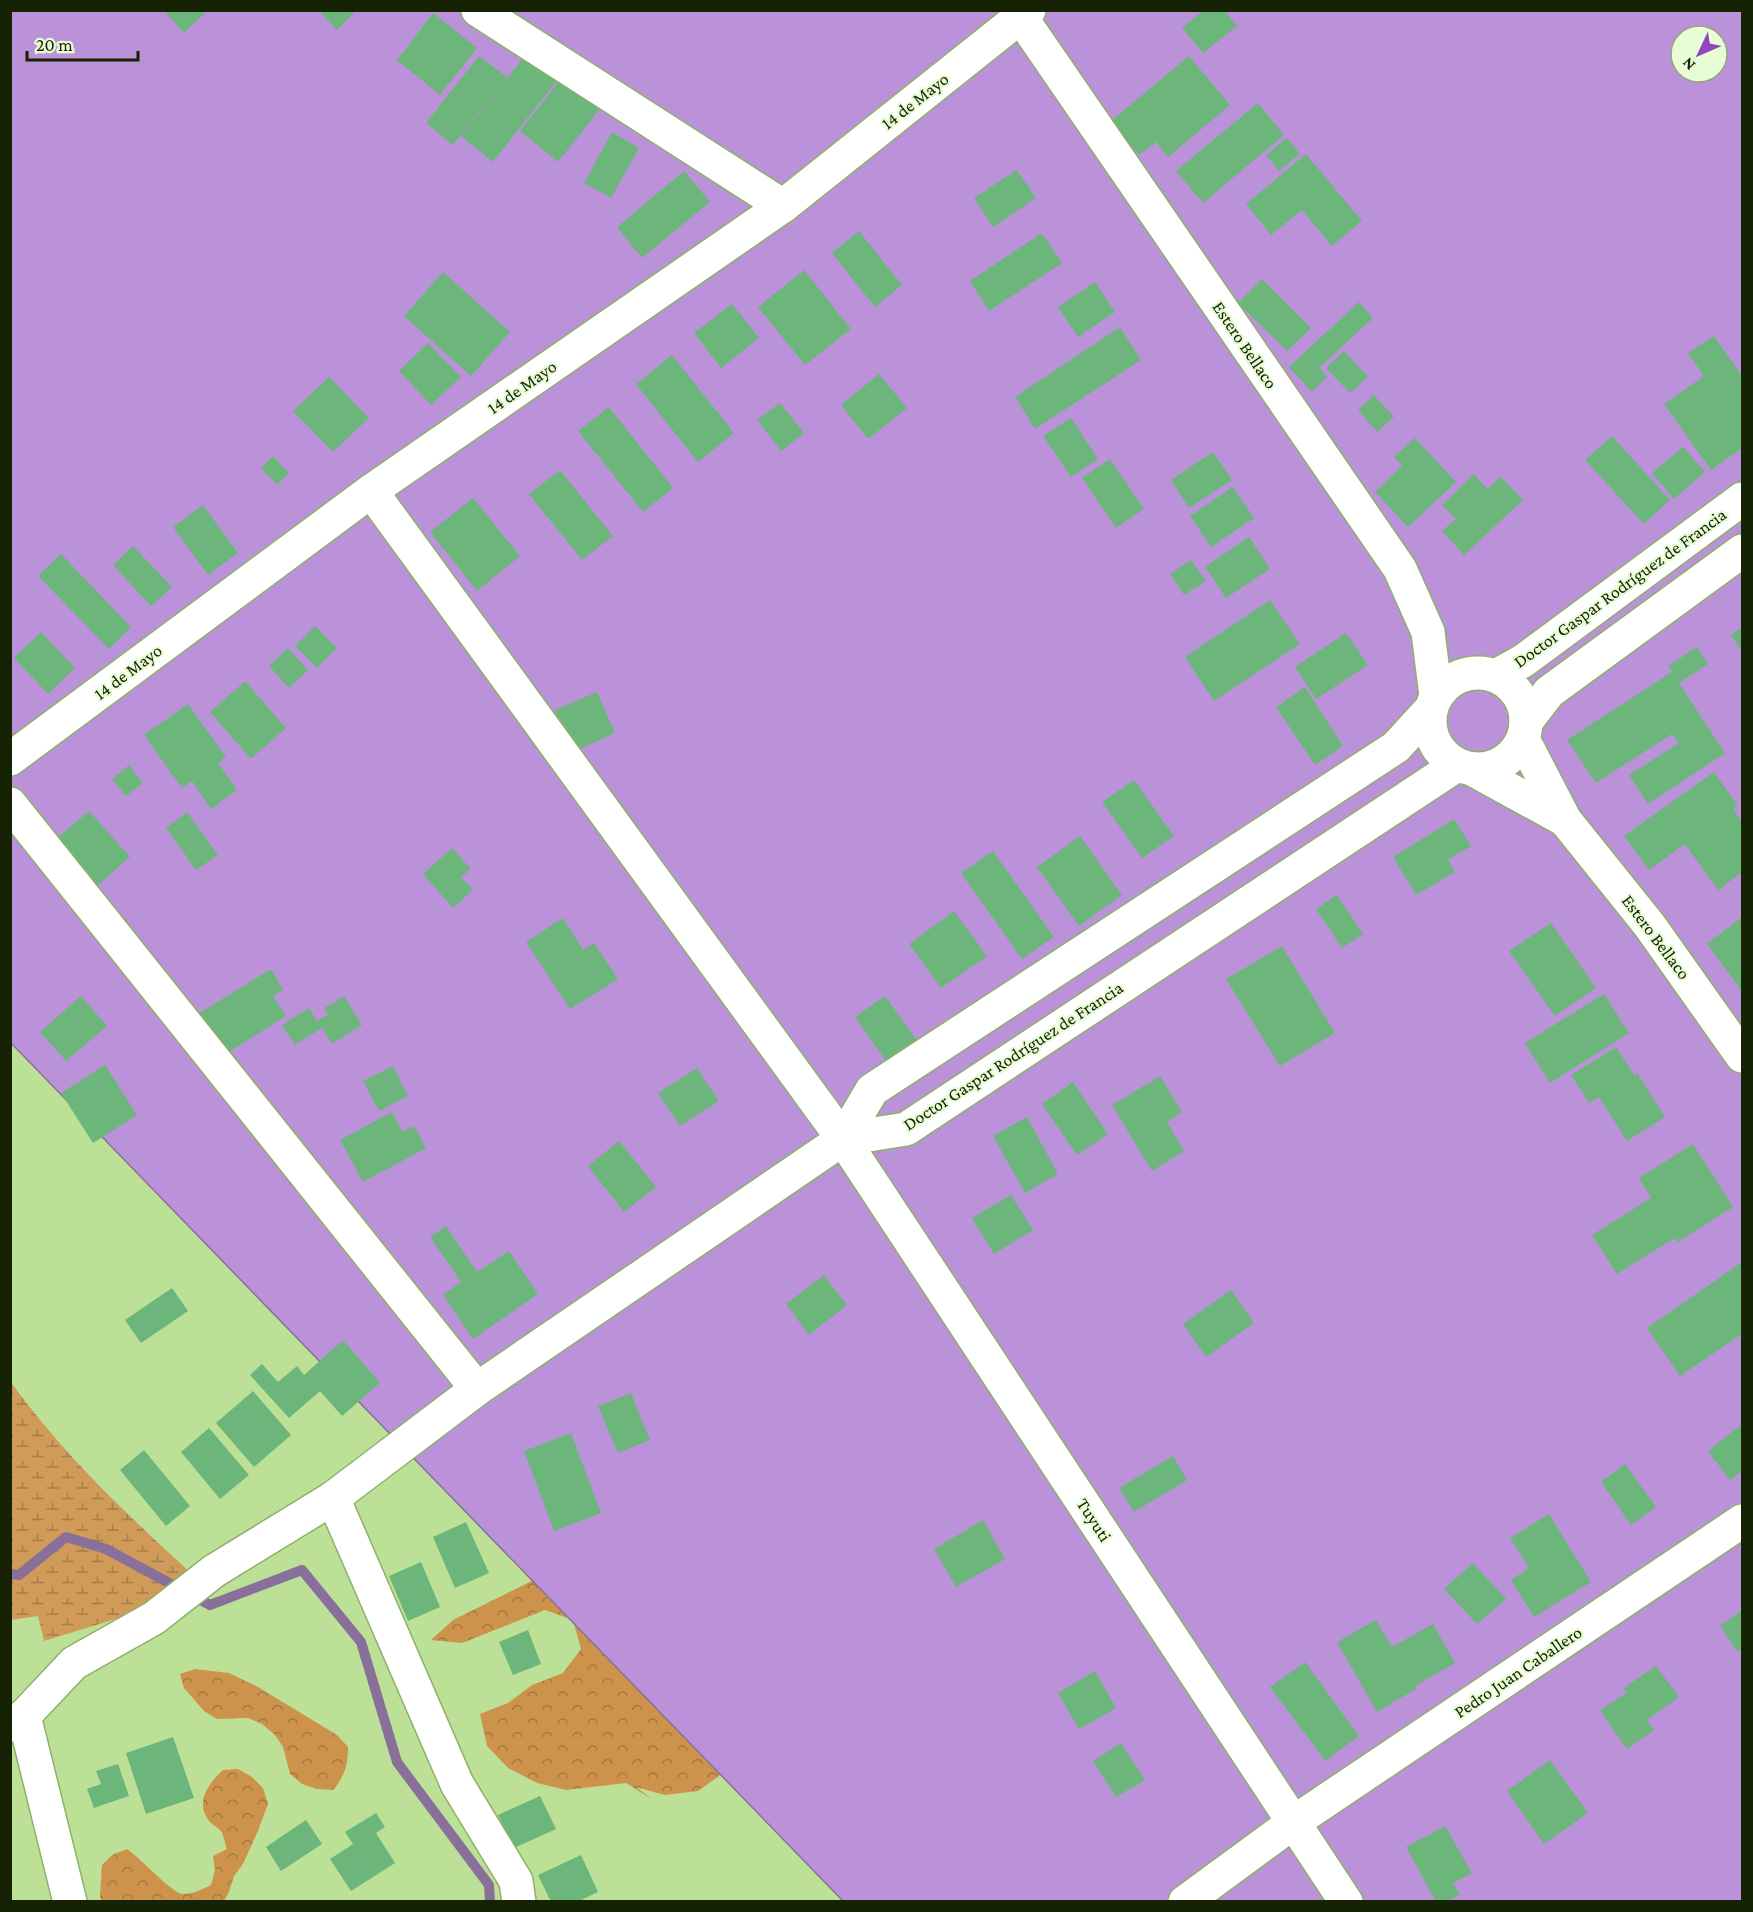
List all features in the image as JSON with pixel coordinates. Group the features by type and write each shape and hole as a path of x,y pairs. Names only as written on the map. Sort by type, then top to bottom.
{"street":[{"path":"478,10 783,206"},
{"name":"14 de Mayo","path":"10,759 371,491 783,206 1022,13"},
{"name":"Estero Bellaco","path":"1022,13 1400,569 1428,632 1433,703"},
{"name":"Tuyuti","path":"371,491 843,1139 1346,1902"},
{"name":"Doctor Gaspar Rodríguez de Francia","path":"1484,674 1523,661 1743,499"},
{"path":"1433,703 1429,726 1434,742 1443,755 1464,767 1488,768 1503,763 1515,752 1549,692 1743,551"},
{"path":"1428,632 1484,674 1506,681 1517,692 1524,707 1525,731"},
{"path":"70,1902 17,1721 74,1663 154,1618 214,1571 333,1498 477,1389 843,1139 872,1090 1396,747 1446,684 1458,676 1484,674"},
{"name":"Estero Bellaco","path":"1525,731 1565,820 1650,926 1743,1056"},
{"name":"Estero Bellaco","path":"1464,767 1565,820"},
{"name":"Doctor Gaspar Rodríguez de Francia","path":"843,1139 906,1130 1464,767"},
{"path":"10,804 477,1389"},
{"path":"333,1498 457,1784 516,1881 519,1902"},
{"name":"Pedro Juan Caballero","path":"1185,1902 1294,1822 1743,1521"}],"green space":[{"path":"10,1381 73,1458 191,1573 122,1617 44,1641 38,1616 11,1620"},
{"path":"590,1552 723,1773 698,1791 665,1795 636,1787 653,1800 626,1783 566,1790 537,1783 508,1768 487,1746 480,1714 508,1703 532,1685 563,1673 581,1649 573,1620 545,1610 462,1643 431,1640 453,1620"},
{"path":"195,1669 229,1673 258,1687 337,1735 348,1747 348,1753 343,1775 333,1790 317,1789 302,1784 290,1774 283,1747 275,1735 262,1724 248,1718 217,1719 204,1711 184,1688 180,1674"},
{"path":"238,1769 252,1777 263,1788 268,1804 243,1864 234,1876 224,1901 102,1901 100,1897 102,1865 112,1855 127,1849 178,1892 190,1893 211,1885 215,1870 213,1856 227,1849 221,1831 205,1815 203,1801 212,1781 223,1770"}],"shaded area":[{"path":"11,11 1742,11 1742,1901 843,1901 11,1043"}],"building":[{"path":"163,10 208,10 184,33"},
{"path":"318,10 357,10 337,30"},
{"path":"1204,10 1224,10 1237,26 1203,53 1182,28"},
{"path":"433,13 477,48 440,95 397,60"},
{"path":"530,49 562,74 493,162 461,136"},
{"path":"479,56 507,77 453,145 426,123"},
{"path":"1189,56 1230,105 1168,157 1156,142 1139,155 1111,121"},
{"path":"560,80 599,110 558,162 520,131"},
{"path":"1258,103 1284,135 1203,203 1176,171"},
{"path":"612,132 639,148 611,198 584,183"},
{"path":"1287,138 1300,154 1279,171 1266,155"},
{"path":"1306,154 1362,221 1332,246 1302,210 1271,235 1246,204"},
{"path":"1017,170 1036,198 993,227 974,198"},
{"path":"684,171 710,202 642,258 617,227"},
{"path":"859,231 902,285 875,307 832,253"},
{"path":"1042,233 1062,263 989,311 970,281"},
{"path":"804,270 851,329 805,365 758,307"},
{"path":"443,272 510,332 471,376 404,316"},
{"path":"1262,279 1311,328 1287,351 1238,303"},
{"path":"1095,282 1115,312 1078,337 1058,307"},
{"path":"1359,302 1373,318 1319,368 1327,377 1312,392 1289,367"},
{"path":"732,304 759,338 721,368 694,333"},
{"path":"1120,327 1141,360 1035,429 1015,397"},
{"path":"1714,336 1742,376 1742,448 1711,470 1664,404 1704,376 1688,353"},
{"path":"428,343 461,377 431,405 399,371"},
{"path":"1344,351 1368,377 1350,393 1326,368"},
{"path":"672,355 734,433 698,462 636,384"},
{"path":"879,374 907,408 868,439 841,405"},
{"path":"329,377 369,418 333,452 293,411"},
{"path":"1374,395 1394,417 1377,432 1358,410"},
{"path":"780,403 804,433 781,451 757,420"},
{"path":"609,407 673,488 643,512 578,431"},
{"path":"1071,418 1098,459 1071,477 1043,436"},
{"path":"1612,436 1670,500 1644,524 1585,460"},
{"path":"1415,438 1456,482 1408,527 1375,492 1402,466 1394,457"},
{"path":"1683,447 1705,472 1674,499 1652,473"},
{"path":"1213,452 1232,480 1189,508 1171,480"},
{"path":"273,456 289,473 277,485 261,468"},
{"path":"1110,459 1144,509 1116,528 1082,478"},
{"path":"560,470 613,536 582,560 529,494"},
{"path":"1474,474 1487,489 1501,477 1523,500 1464,555 1442,531 1456,519 1442,505"},
{"path":"1233,487 1254,518 1211,547 1190,516"},
{"path":"473,498 520,556 477,591 430,532"},
{"path":"203,505 238,553 208,575 173,527"},
{"path":"1249,537 1270,569 1226,598 1205,567"},
{"path":"133,546 172,587 151,606 113,565"},
{"path":"61,554 131,627 109,649 38,576"},
{"path":"1191,560 1206,581 1184,595 1170,574"},
{"path":"1270,600 1300,644 1214,701 1185,657"},
{"path":"315,626 337,648 317,668 295,646"},
{"path":"1742,627 1742,652 1731,635"},
{"path":"41,632 75,668 48,694 14,658"},
{"path":"1346,633 1368,665 1316,699 1295,667"},
{"path":"1697,647 1708,664 1679,683 1725,753 1648,804 1629,775 1679,743 1672,734 1596,783 1567,740 1672,672 1668,666"},
{"path":"288,648 308,670 289,688 269,666"},
{"path":"245,681 286,728 251,759 210,712"},
{"path":"1305,687 1343,746 1315,765 1276,707"},
{"path":"597,692 615,733 573,752 555,710"},
{"path":"188,704 226,757 218,763 237,790 211,809 192,781 182,788 144,735"},
{"path":"129,765 143,783 126,796 112,779"},
{"path":"1714,772 1738,806 1733,809 1742,822 1742,872 1718,890 1685,844 1649,870 1624,836"},
{"path":"1134,780 1174,836 1142,858 1102,802"},
{"path":"89,811 130,857 98,885 57,838"},
{"path":"187,812 218,855 196,870 166,828"},
{"path":"1454,819 1471,846 1448,860 1455,872 1416,895 1393,857"},
{"path":"1080,836 1122,895 1079,926 1037,867"},
{"path":"452,848 471,869 461,877 473,890 453,908 423,874"},
{"path":"993,851 1054,937 1022,959 961,873"},
{"path":"1337,895 1363,934 1342,948 1316,909"},
{"path":"954,911 987,956 941,988 909,944"},
{"path":"1742,917 1742,991 1707,944"},
{"path":"563,918 583,950 594,943 618,979 570,1009 526,942"},
{"path":"1551,923 1596,988 1555,1016 1509,951"},
{"path":"1282,946 1335,1033 1280,1066 1226,979"},
{"path":"271,969 283,990 273,996 286,1016 224,1055 198,1014"},
{"path":"1604,994 1629,1033 1550,1083 1525,1043"},
{"path":"81,996 107,1026 66,1061 40,1032"},
{"path":"344,996 362,1025 332,1044 322,1028 295,1045 282,1025 309,1008 317,1021 328,1014 324,1008"},
{"path":"885,996 919,1043 889,1065 855,1017"},
{"path":"1616,1047 1634,1075 1637,1073 1665,1117 1627,1141 1599,1097 1589,1103 1571,1075"},
{"path":"105,1065 137,1115 93,1143 61,1093"},
{"path":"393,1066 408,1096 379,1111 363,1081"},
{"path":"697,1068 719,1101 680,1126 658,1093"},
{"path":"1160,1076 1182,1112 1167,1122 1184,1151 1152,1171 1112,1105"},
{"path":"1073,1082 1108,1134 1077,1155 1042,1104"},
{"path":"392,1112 403,1132 414,1126 426,1148 363,1182 340,1140"},
{"path":"1027,1117 1058,1174 1025,1193 993,1136"},
{"path":"619,1141 656,1187 624,1212 588,1166"},
{"path":"1693,1144 1733,1207 1678,1242 1675,1238 1617,1274 1592,1235 1651,1198 1639,1178"},
{"path":"1011,1195 1033,1230 994,1254 972,1218"},
{"path":"446,1226 477,1272 509,1251 538,1294 473,1339 443,1295 461,1282 430,1237"},
{"path":"1742,1262 1742,1334 1680,1376 1647,1328"},
{"path":"824,1275 847,1305 809,1335 786,1304"},
{"path":"172,1288 188,1311 141,1343 125,1320"},
{"path":"1231,1290 1254,1323 1206,1357 1183,1324"},
{"path":"343,1340 380,1383 342,1416 320,1391 289,1418 250,1375 262,1364 278,1382 297,1366 304,1375"},
{"path":"253,1391 291,1435 254,1467 216,1423"},
{"path":"631,1393 650,1440 618,1453 598,1406"},
{"path":"1742,1424 1742,1471 1730,1480 1708,1451"},
{"path":"209,1428 249,1475 220,1499 181,1452"},
{"path":"571,1433 601,1513 554,1531 524,1451"},
{"path":"144,1450 190,1506 166,1526 120,1470"},
{"path":"1173,1456 1187,1480 1134,1512 1119,1488"},
{"path":"1625,1464 1656,1507 1631,1525 1601,1482"},
{"path":"1549,1514 1591,1582 1534,1617 1511,1580 1529,1568 1510,1538"},
{"path":"983,1520 1005,1559 956,1587 934,1549"},
{"path":"466,1522 489,1573 455,1588 433,1537"},
{"path":"421,1562 440,1607 408,1621 389,1576"},
{"path":"1473,1563 1506,1599 1477,1624 1444,1589"},
{"path":"1742,1610 1742,1649 1738,1652 1720,1626"},
{"path":"1376,1620 1392,1647 1433,1624 1455,1663 1415,1686 1416,1689 1377,1712 1337,1642"},
{"path":"528,1630 541,1664 513,1675 499,1642"},
{"path":"1305,1662 1359,1736 1325,1761 1270,1687"},
{"path":"1656,1666 1679,1697 1647,1720 1654,1730 1627,1749 1600,1711 1627,1692 1624,1688"},
{"path":"1095,1671 1116,1708 1079,1729 1058,1693"},
{"path":"173,1737 194,1798 146,1814 126,1753"},
{"path":"1121,1743 1145,1780 1116,1797 1093,1761"},
{"path":"1550,1760 1588,1813 1544,1844 1507,1791"},
{"path":"118,1764 129,1796 94,1808 87,1789 101,1784 96,1771"},
{"path":"540,1796 556,1829 514,1848 498,1815"},
{"path":"376,1813 385,1827 376,1833 395,1863 351,1891 330,1859 353,1844 345,1832"},
{"path":"306,1820 322,1844 281,1871 266,1847"},
{"path":"1445,1826 1472,1873 1453,1883 1460,1894 1447,1902 1436,1902 1406,1847"},
{"path":"581,1855 598,1892 577,1902 551,1902 538,1875"}],"waterway":[{"path":"10,1574 19,1575 66,1537 106,1549 210,1605 302,1570 361,1642 397,1762 489,1885 490,1902"}]}
